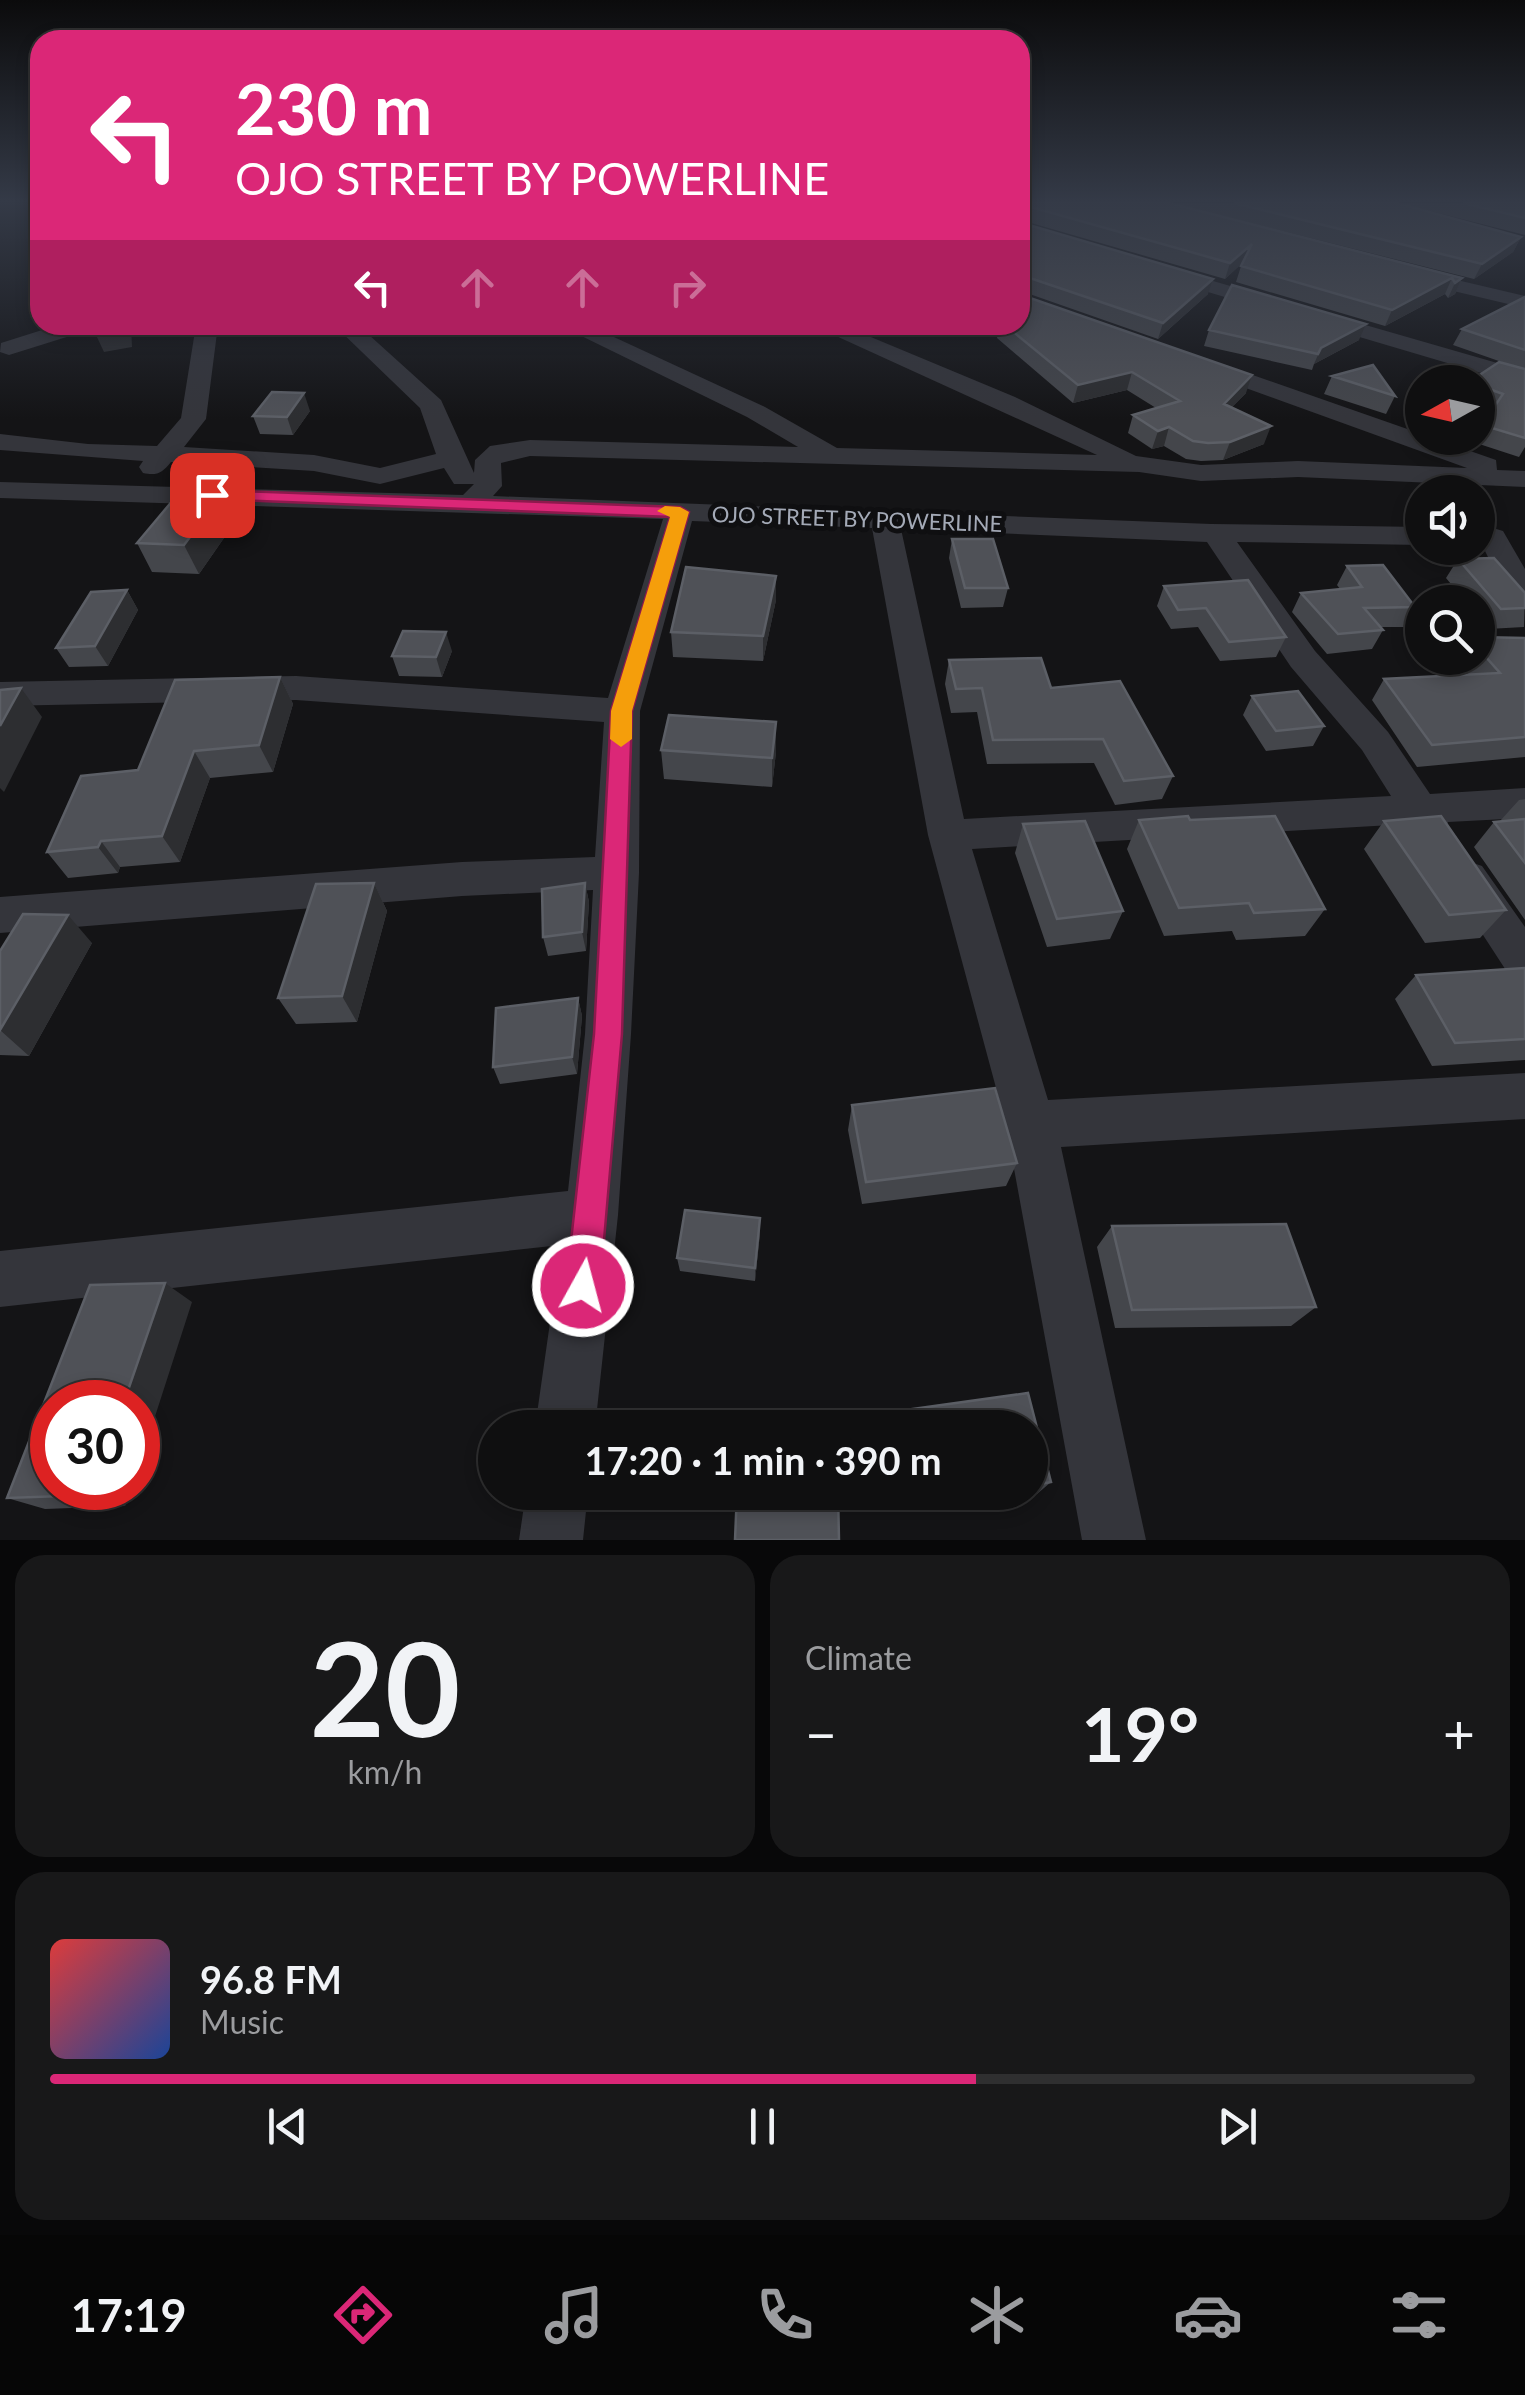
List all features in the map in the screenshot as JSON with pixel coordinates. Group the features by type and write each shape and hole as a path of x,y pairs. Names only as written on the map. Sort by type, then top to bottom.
{"street":[{"path":"1174,275 1525,379"},
{"path":"1407,275 1525,302"},
{"path":"0,378 4,342 36,335"},
{"path":"135,492 193,418 205,335"},
{"path":"356,335 432,405 452,458 479,500 488,486 488,460 510,449 1140,464 1202,473 1298,470 1523,479"},
{"path":"591,335 756,412 821,446 829,455"},
{"path":"847,335 1140,464"},
{"path":"1186,358 1523,479"},
{"path":"0,442 88,452 165,452 314,463 373,489 452,458"},
{"name":"OJO STREET BY POWERLINE","path":"0,490 373,489 479,500 680,512 1405,536"},
{"path":"0,519 38,492"},
{"path":"568,1410 592,1215 618,873 622,711 680,512"},
{"path":"886,521 924,732 948,835 1031,1126 1114,1540"},
{"path":"1214,532 1303,659 1376,742 1525,962"},
{"path":"1495,537 1525,538"},
{"path":"1495,552 1525,599"},
{"path":"0,694 296,688 622,711"},
{"path":"948,835 1525,803"},
{"path":"0,915 462,878 618,873"},
{"path":"1031,1126 1525,1096"},
{"path":"0,1278 592,1215"},
{"path":"551,1540 555,1510"}],"building":[{"path":"1030,275 1199,275 1213,279 1163,323"},
{"path":"1271,275 1462,278 1455,283 1452,278 1392,310"},
{"path":"1232,285 1366,324 1321,348 1318,354 1209,330"},
{"path":"1525,297 1525,350 1462,329"},
{"path":"1030,298 1252,375 1224,404 1271,426 1230,442 1193,441 1169,427 1158,431 1133,415 1180,401 1132,372 1078,385 1017,335 1030,335"},
{"path":"1499,362 1525,369 1525,438 1495,429 1495,406 1503,394 1495,391 1494,365"},
{"path":"1373,365 1395,396 1332,376"},
{"path":"272,392 304,393 287,417 253,416"},
{"path":"179,493 220,497 184,545 137,543"},
{"path":"952,539 993,539 1008,588 965,588"},
{"path":"1495,559 1525,593 1525,608 1501,609 1495,602 1495,585 1480,585 1463,565 1495,565"},
{"path":"1383,565 1405,594 1405,607 1364,608 1383,630 1338,634 1301,593 1362,587 1347,566"},
{"path":"686,567 776,576 763,636 671,632"},
{"path":"1248,580 1286,637 1229,642 1206,608 1178,610 1164,586"},
{"path":"127,590 95,646 56,648 91,592"},
{"path":"403,631 446,632 436,657 392,656"},
{"path":"1495,637 1525,638 1525,737 1432,745 1384,679 1495,675 1500,673 1495,667"},
{"path":"1041,658 1051,688 1120,681 1173,776 1124,781 1103,739 993,740 982,688 956,689 949,660"},
{"path":"280,677 259,745 194,751 162,836 101,841 98,847 47,852 81,776 138,770 175,680"},
{"path":"21,688 0,726 0,690"},
{"path":"1298,691 1324,726 1276,731 1252,696"},
{"path":"669,715 776,722 772,758 661,750"},
{"path":"1188,816 1190,820 1275,816 1325,909 1254,913 1249,903 1179,908 1139,820"},
{"path":"1441,816 1506,910 1449,915 1384,821"},
{"path":"1525,819 1525,863 1494,822"},
{"path":"1085,821 1123,911 1057,919 1023,824"},
{"path":"374,883 342,996 278,998 316,884"},
{"path":"585,883 582,932 543,937 542,889"},
{"path":"23,914 68,915 0,1030 0,951"},
{"path":"1525,968 1525,1039 1455,1043 1416,975"},
{"path":"578,998 572,1057 493,1067 496,1008"},
{"path":"995,1088 1017,1163 866,1182 852,1105"},
{"path":"685,1210 760,1218 755,1268 677,1258"},
{"path":"1286,1224 1316,1307 1132,1310 1112,1226"},
{"path":"165,1283 132,1380 53,1380 90,1285"},
{"path":"1028,1393 1032,1410 905,1410"},
{"path":"30,1439 30,1497 7,1498"},
{"path":"736,1510 838,1510 839,1540 735,1540"}],"slow traffic":[{"path":"621,739 622,711 680,512 665,511"}],"route":[{"path":"212,495 680,512 622,711 618,873 608,1034 583,1286"}]}
